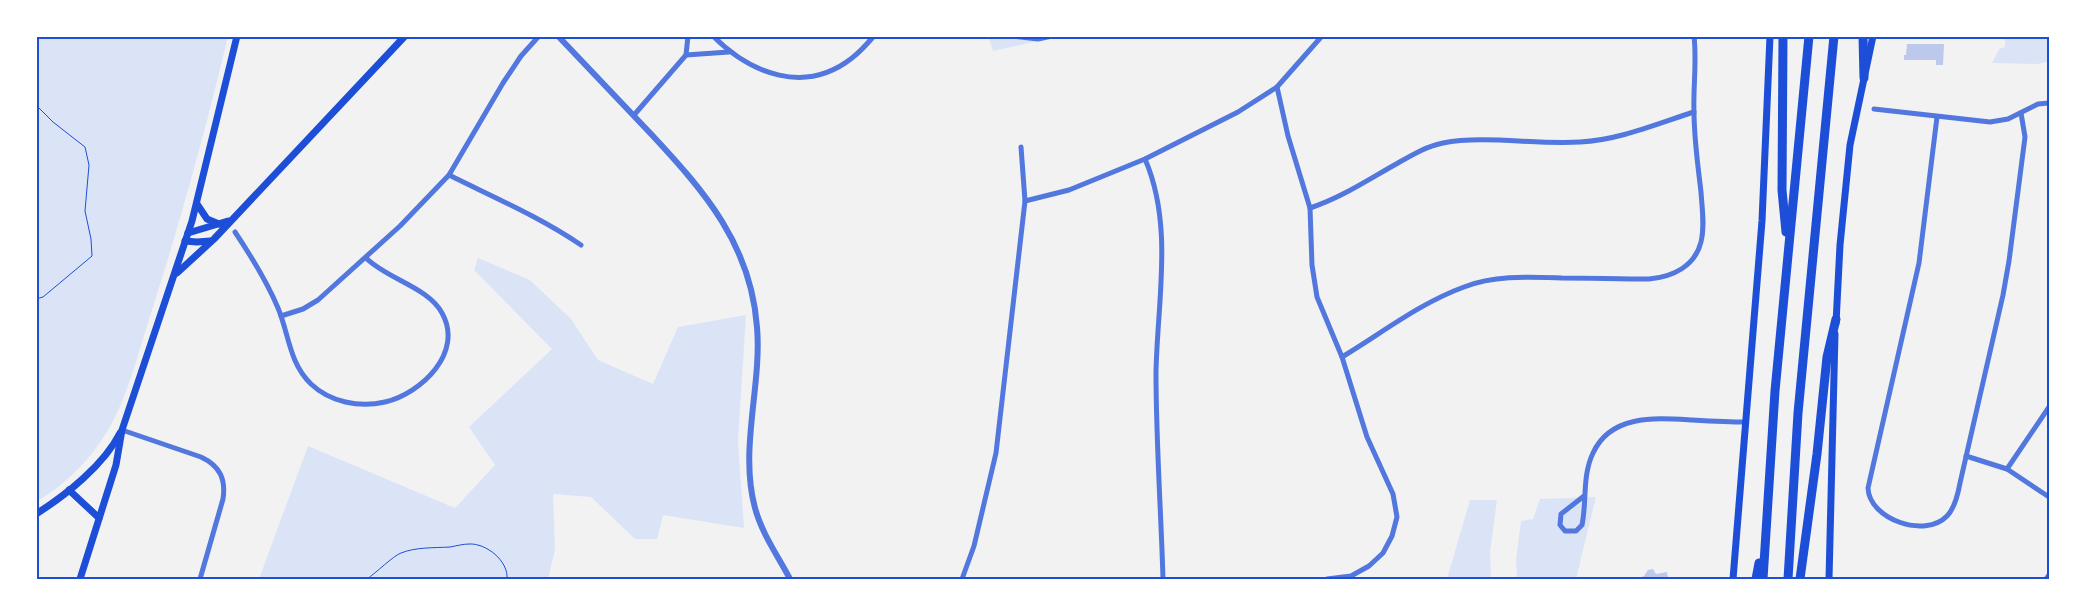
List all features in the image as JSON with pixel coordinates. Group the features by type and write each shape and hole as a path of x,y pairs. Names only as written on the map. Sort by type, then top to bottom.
{"highway":[{"path":"1783,36 1782,190 1788,253"},
{"path":"1763,579 1775,390 1809,36"},
{"path":"1788,579 1798,414 1834,36"},
{"path":"1863,36 1864,78"},
{"path":"1800,579 1817,454 1827,357 1836,319"},
{"path":"1756,579 1765,536"}],"main road":[{"path":"80,579 118,458 122,430 197,204 237,36"},
{"path":"174,275 214,239 228,221 405,36"},
{"path":"1733,579 1762,221 1770,36"},
{"path":"1829,579 1836,319 1840,245 1847,168 1859,99 1873,36"},
{"path":"197,204 207,219 219,224"},
{"path":"187,237 228,221"},
{"path":"187,237 197,242 214,239"},
{"path":"36,514 69,490 106,453 122,430"},
{"path":"69,490 99,518"}],"street":[{"path":"281,316 303,309 318,300 366,258 449,175 521,56 539,36"},
{"path":"558,36 634,116 703,193 725,225 742,258 753,299 758,340 750,454 751,488 755,509 762,529 790,579"},
{"path":"634,116 686,55 688,36"},
{"path":"713,36 729,52 751,66 775,75 787,77 812,76 844,64 853,58 874,36"},
{"path":"1013,36 1038,39 1052,36"},
{"path":"1025,201 1069,190 1145,159 1238,112 1277,87 1322,36"},
{"path":"1342,357 1381,334 1409,314 1438,298 1465,286 1483,281 1517,277 1650,279 1662,278 1683,269 1694,256 1701,242 1703,223 1694,112 1696,50 1694,36"},
{"path":"686,55 729,52"},
{"path":"1277,87 1288,136 1310,208 1312,265 1317,297 1342,357 1367,437 1393,494 1397,517 1392,536 1383,553 1369,566 1351,576 1327,579"},
{"path":"1874,109 1990,122 2008,120 2038,104 2049,103"},
{"path":"1310,208 1330,201 1419,152 1442,143 1474,141 1562,143 1600,140 1626,134 1694,112"},
{"path":"1937,117 1919,263 1911,305 1868,481 1870,501 1882,514 1911,526 1922,527 1938,522 1952,510 1966,456 2009,261 2025,137 2021,113"},
{"path":"962,579 974,546 996,453 1025,201 1021,147"},
{"path":"1145,159 1151,173 1158,204 1162,243 1156,374 1163,579"},
{"path":"449,175 519,209 581,245"},
{"path":"235,232 260,273 281,316 291,352 298,368 311,383 332,398 360,404 385,402 395,399 421,383 432,375 442,362 448,341 446,320 439,308 429,298 377,268 366,258"},
{"path":"2007,468 2049,407"},
{"path":"1584,496 1561,514 1560,525 1565,531 1576,531 1582,525 1589,464 1599,442 1606,434 1628,422 1655,418 1746,422"},
{"path":"122,430 201,457 212,462 221,472 224,481 223,499 200,579"},
{"path":"1966,456 2007,468 2049,497"},
{"path":"2046,579 2049,575"}],"path":[{"path":"36,105 53,122 85,148 89,165 85,211 92,239 92,256 50,291 36,299"},
{"path":"367,579 382,569 398,554 414,548 434,548 470,543 483,546 505,564 508,571 507,579"}],"shaded area":[{"path":"36,36 228,36 183,208 122,402 108,430 85,461 67,479 36,502"},
{"path":"988,36 1061,36 993,51"},
{"path":"2005,36 2049,36 2049,61 2038,64 1992,63 1999,49 2005,47"},
{"path":"478,258 530,280 571,319 598,360 653,384 678,327 746,315 738,441 744,528 663,515 657,539 635,539 591,497 553,494 555,550 548,579 259,579 308,446 455,508 495,465 469,427 552,349 474,270"},
{"path":"1596,497 1576,579 1517,579 1516,560 1521,521 1533,519 1540,499"},
{"path":"1470,500 1497,500 1490,552 1491,579 1447,579"}],"building":[{"path":"1907,44 1944,44 1943,65 1936,65 1936,60 1904,60"},
{"path":"1653,569 1656,574 1667,572 1668,579 1636,579 1644,576 1648,570"}]}
